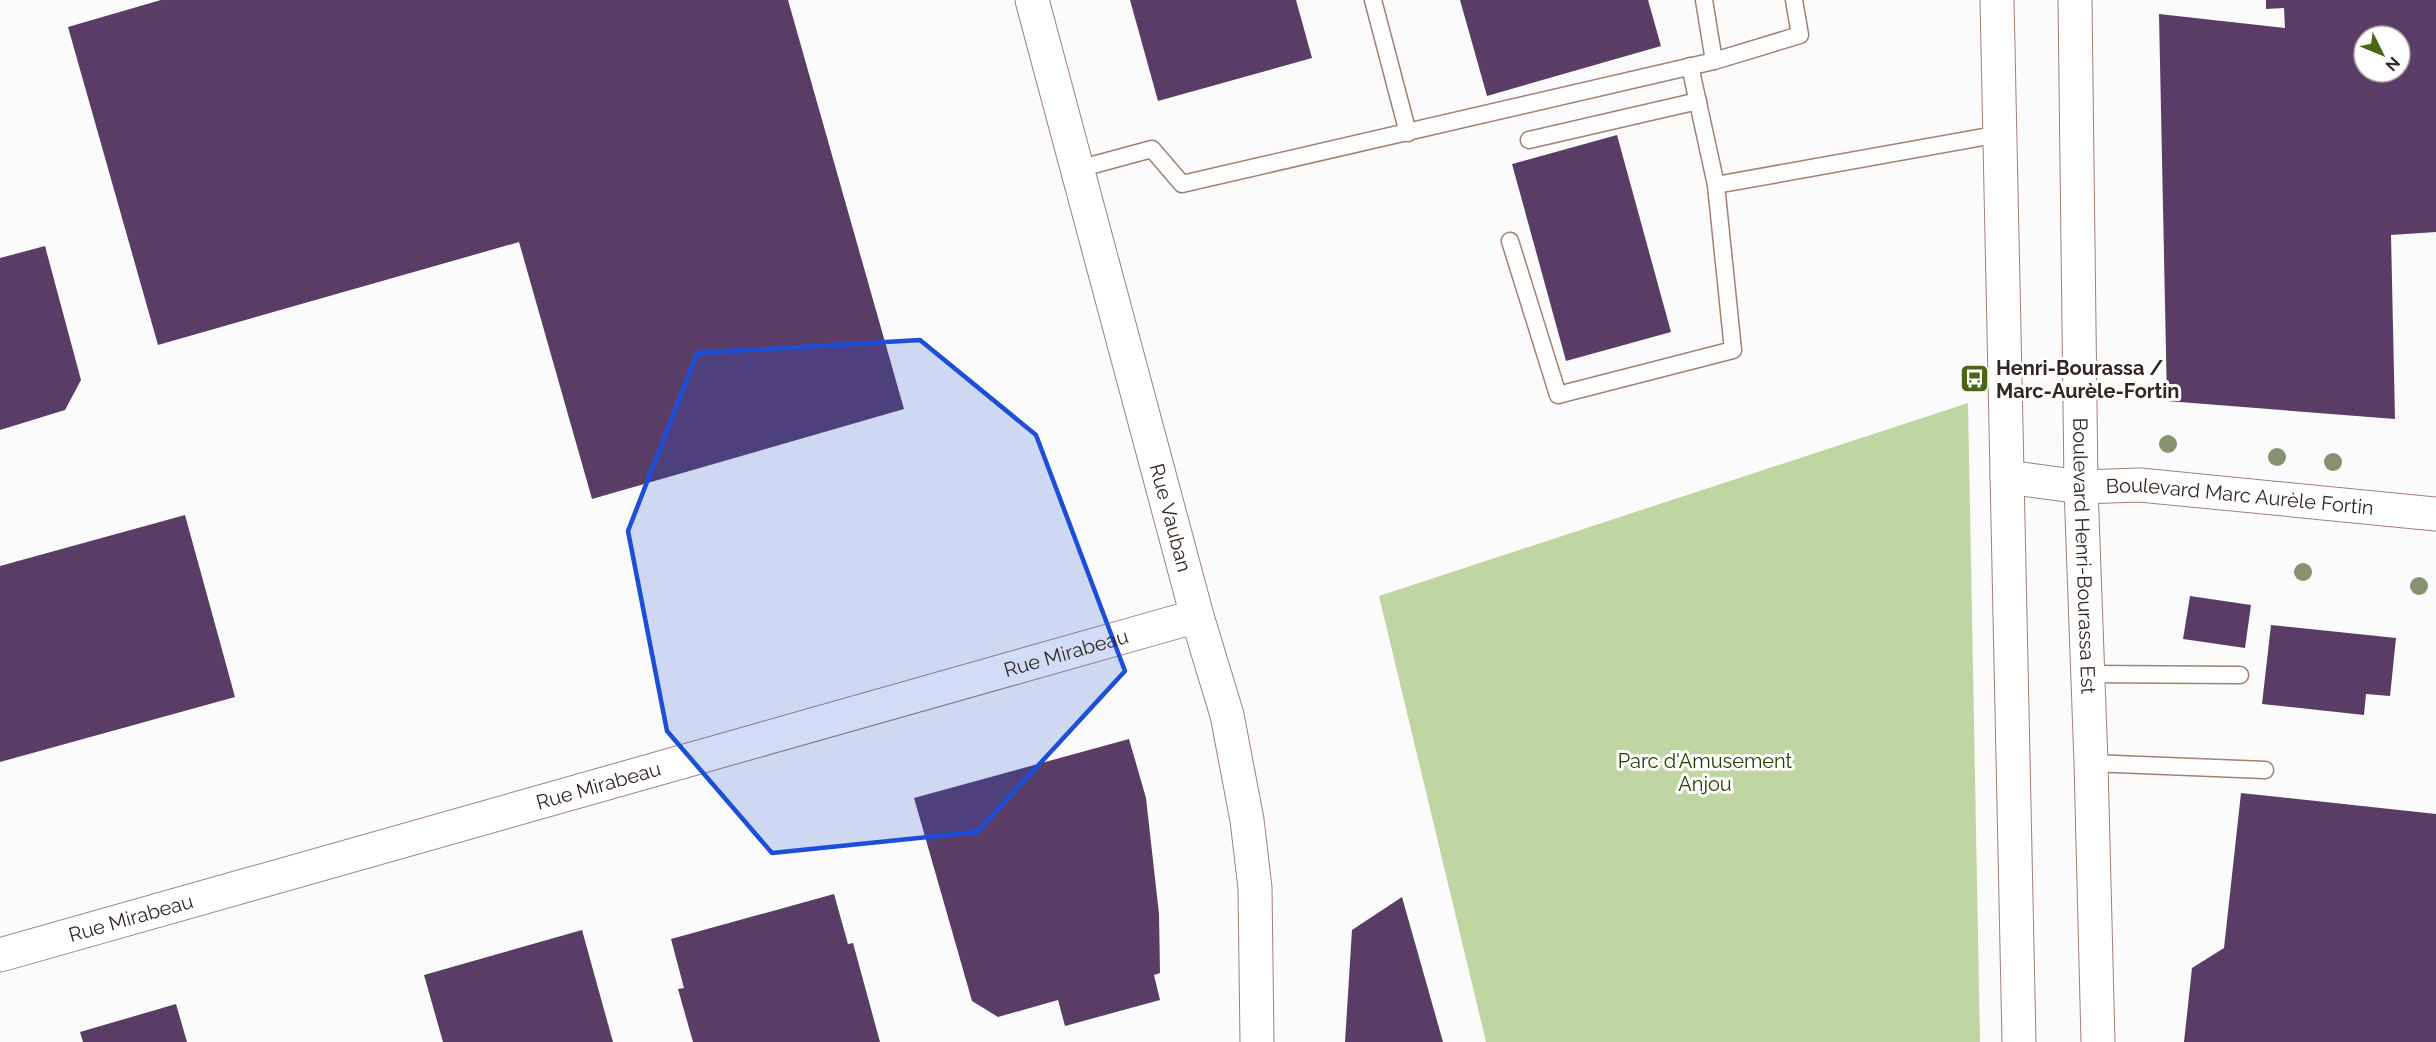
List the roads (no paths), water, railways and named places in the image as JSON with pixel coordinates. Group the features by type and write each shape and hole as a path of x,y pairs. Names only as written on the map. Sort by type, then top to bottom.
{"street":[{"name":"Rue Vauban","path":"1032,0 1197,616 1227,715 1247,820 1255,888 1257,1042"},
{"path":"1997,0 2019,1042"},
{"name":"Boulevard Henri-Bourassa Est","path":"2075,0 2081,487 2098,1042"},
{"name":"Boulevard Marc Aurèle Fortin","path":"2007,477 2081,487 2140,484 2436,514"},
{"name":"Rue Mirabeau","path":"0,955 1197,616"}],"lane":[{"path":"1373,0 1408,133"},
{"path":"1704,0 1714,61"},
{"path":"1078,169 1152,149 1182,184 1714,61 1800,35 1794,0"},
{"path":"1510,241 1558,395 1733,350 1716,184 1690,66"},
{"path":"1529,140 1698,101"},
{"path":"1716,184 2000,134"},
{"path":"2086,675 2240,675"},
{"path":"2091,764 2265,770"}],"place":[{"name":"Henri-Bourassa / Marc-Aurèle-Fortin","path":"1975,379"}],"park label":[{"name":"Parc d'Amusement Anjou","path":"1705,772"}]}
